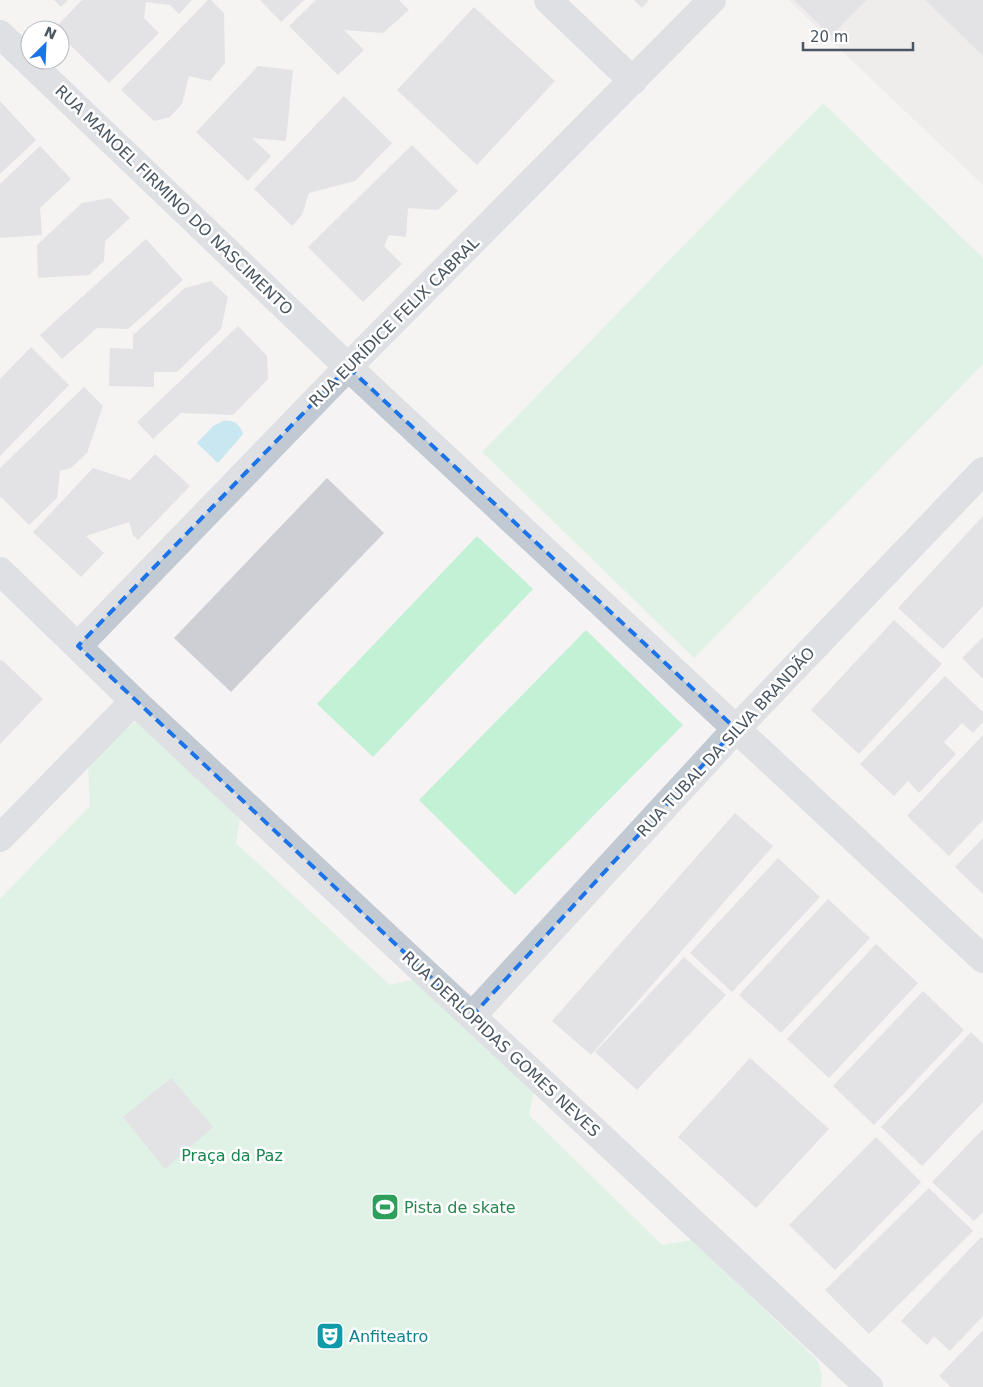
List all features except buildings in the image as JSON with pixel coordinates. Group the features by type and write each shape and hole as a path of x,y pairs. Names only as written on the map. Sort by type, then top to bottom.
{"street":[{"path":"548,0 633,81"},
{"name":"RUA EURÍDICE FELIX CABRAL","path":"78,646 348,367 712,0"},
{"name":"RUA MANOEL FIRMINO DO NASCIMENTO","path":"0,34 348,367 983,959"},
{"name":"RUA TUBAL DA SILVA BRANDÃO","path":"472,1016 736,728 983,471"},
{"name":"RUA DERLOPIDAS GOMES NEVES","path":"0,571 134,701 472,1016 862,1385"},
{"path":"0,838 134,701"}],"highlighted area":[{"path":"348,367 736,729 472,1016 78,646"}],"shaded area":[{"path":"788,0 983,0 983,185"}],"green space":[{"path":"823,103 983,258 983,364 694,658 482,452"},
{"path":"477,536 533,589 373,757 317,704"},
{"path":"586,630 683,725 515,895 419,800"},
{"name":"Praça da Paz","path":"141,719 241,811 236,843 390,985 419,978 534,1090 529,1115 662,1245 692,1240 817,1360 822,1374 821,1387 0,1387 0,899 90,806 88,764 115,735"}],"water":[{"path":"223,421 236,423 243,434 218,463 197,443 213,426"}],"place":[{"name":"Pista de skate","path":"385,1207"},
{"name":"Anfiteatro","path":"330,1336"}]}
